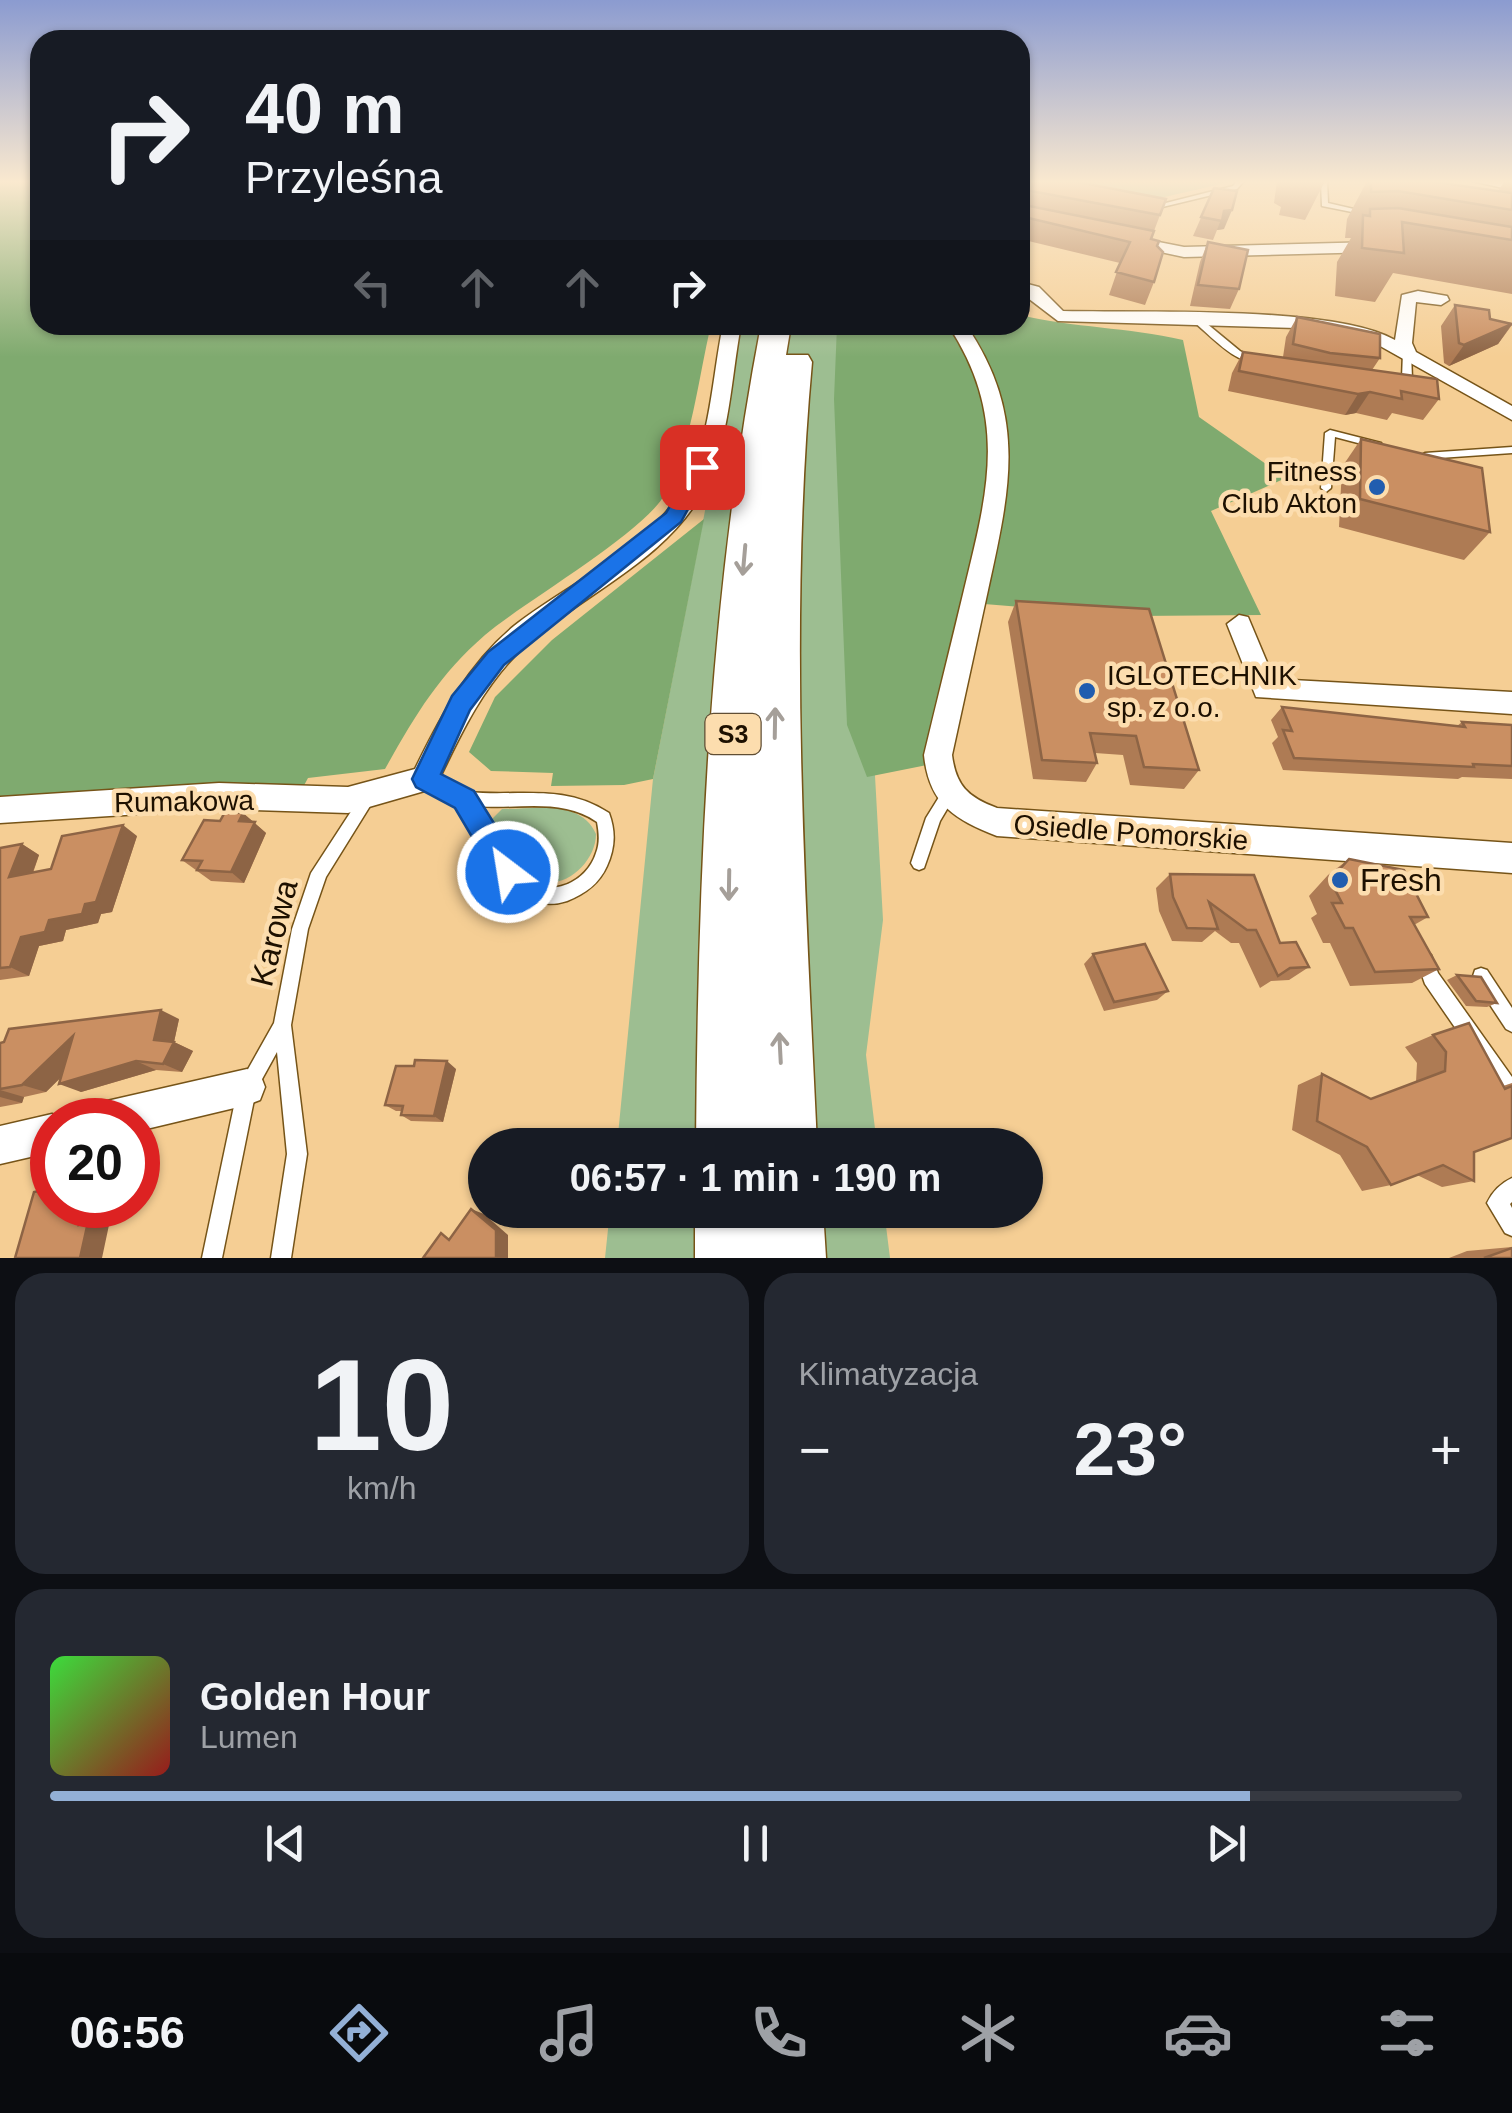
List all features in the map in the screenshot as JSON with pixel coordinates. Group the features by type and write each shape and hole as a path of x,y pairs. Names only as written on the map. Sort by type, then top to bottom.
{"highway":[{"name":"S3","path":"728,1128 730,800 740,605 751,474 774,335"},
{"name":"S3","path":"785,1128 775,816 777,605 784,476 802,335"},
{"path":"729,1228 730,1258"},
{"path":"790,1228 791,1258"}],"street":[{"path":"1125,240 1184,252 1371,246 1390,250"},
{"path":"1030,289 1058,316 1317,326 1378,338 1512,414"},
{"path":"1407,352 1403,343 1408,299 1418,296 1440,300"},
{"path":"426,779 461,703 496,658 656,534 686,501 702,467 730,335"},
{"path":"949,794 940,783 938,755 998,495 1002,458 991,390 980,362 962,335"},
{"path":"1238,624 1265,689 1512,703"},
{"name":"Rumakowa","path":"0,810 219,796 305,801 368,798 426,779"},
{"name":"Osiedle Pomorskie","path":"949,794 961,809 996,822 1381,858 1512,858"},
{"path":"160,1108 247,1087"},
{"path":"0,1146 30,1138"}],"lane":[{"path":"1196,320 1236,353 1267,365"},
{"path":"1384,386 1408,379 1407,352"},
{"path":"1326,488 1330,434 1397,450"},
{"path":"1414,454 1462,457 1512,450"},
{"path":"426,779 465,799 574,801 591,806 604,818 608,850 599,870 569,892 547,894 526,890 508,872 465,799"},
{"path":"918,863 933,818 949,794"},
{"name":"Karowa","path":"212,1258 247,1087 282,1026 300,930 319,873 368,798"},
{"path":"1421,948 1430,978 1512,1092"},
{"path":"1481,976 1512,1023"},
{"path":"282,1026 297,1154 282,1258"},
{"path":"1512,1188 1497,1203 1512,1226"}],"green space":[{"path":"0,240 30,240 30,335 709,335 682,455 665,494 634,528 468,650 429,697 385,769 308,778 301,791 0,798"},
{"path":"1030,317 1183,340 1199,417 1286,478 1211,511 1261,615 1136,616 972,603 937,763 867,777 847,725 834,399 837,335 1030,335"},
{"path":"739,335 851,335 883,920 866,1055 875,1128 619,1128 653,779"},
{"path":"704,519 653,779 624,785 551,786 553,773 491,771 469,752 495,697 552,640"},
{"path":"555,808 579,815 596,834 589,857 573,875 562,880 550,883 527,875 511,857 491,820 502,809"},
{"path":"608,1228 886,1228 890,1258 605,1258"}],"building":[{"path":"1120,240 1159,241 1157,246 1163,252 1154,282 1116,272 1130,242"},
{"path":"1362,240 1403,240 1404,253 1362,248"},
{"path":"1208,242 1248,250 1239,289 1198,285"},
{"path":"1455,305 1489,310 1490,319 1512,324 1464,345 1459,343"},
{"path":"1297,317 1380,334 1380,358 1330,353 1293,344"},
{"path":"1243,352 1437,379 1439,399 1401,391 1402,399 1370,392 1358,394 1239,371"},
{"path":"1361,439 1482,468 1490,532 1360,499"},
{"name":"IGLOTECHNIK sp. z o.o.","path":"1016,601 1149,609 1199,770 1144,767 1136,736 1090,733 1097,763 1042,760"},
{"path":"1282,707 1465,727 1462,722 1512,725 1512,766 1294,758 1283,730 1292,731"},
{"path":"225,812 243,813 239,821 255,822 231,872 197,870 202,861 182,860 204,820 220,821"},
{"path":"123,825 96,902 85,904 82,914 49,920 45,932 21,937 10,967 0,968 0,848 22,844 9,877 51,869 62,836"},
{"path":"1349,859 1404,870 1428,917 1410,917 1439,969 1375,972 1353,928 1345,928 1332,903 1342,903 1330,880"},
{"path":"1170,874 1254,875 1280,943 1296,942 1309,967 1290,968 1278,976 1256,930 1247,930 1209,902 1218,929 1187,928 1173,897"},
{"path":"1145,944 1168,991 1114,1002 1093,954"},
{"path":"1457,975 1481,977 1497,1003 1476,1001"},
{"path":"161,1010 154,1040 174,1042 163,1064 136,1061 59,1084 73,1036 22,1085 0,1089 0,1043 9,1029"},
{"path":"1469,1023 1505,1089 1512,1086 1512,1138 1474,1152 1474,1181 1443,1165 1391,1185 1367,1147 1317,1121 1322,1074 1371,1099 1445,1071 1446,1052 1433,1035"},
{"path":"415,1060 447,1061 434,1116 401,1115 403,1106 385,1105 396,1066 414,1066"},
{"path":"30,1206 30,1228 87,1228 80,1258 15,1258"},
{"path":"468,1213 468,1228 496,1230 496,1258 423,1258 441,1233 449,1240"},
{"path":"1512,1248 1512,1258 1484,1258"}],"place":[{"name":"Fitness Club Akton","path":"1377,487"},
{"name":"IGLOTECHNIK sp. z o.o.","path":"1087,691"},
{"name":"Fresh","path":"1340,880"}],"route":[{"path":"508,872 465,799 426,779 446,733 461,703 496,658 519,636 656,534 674,517 696,484 702,467"}]}
